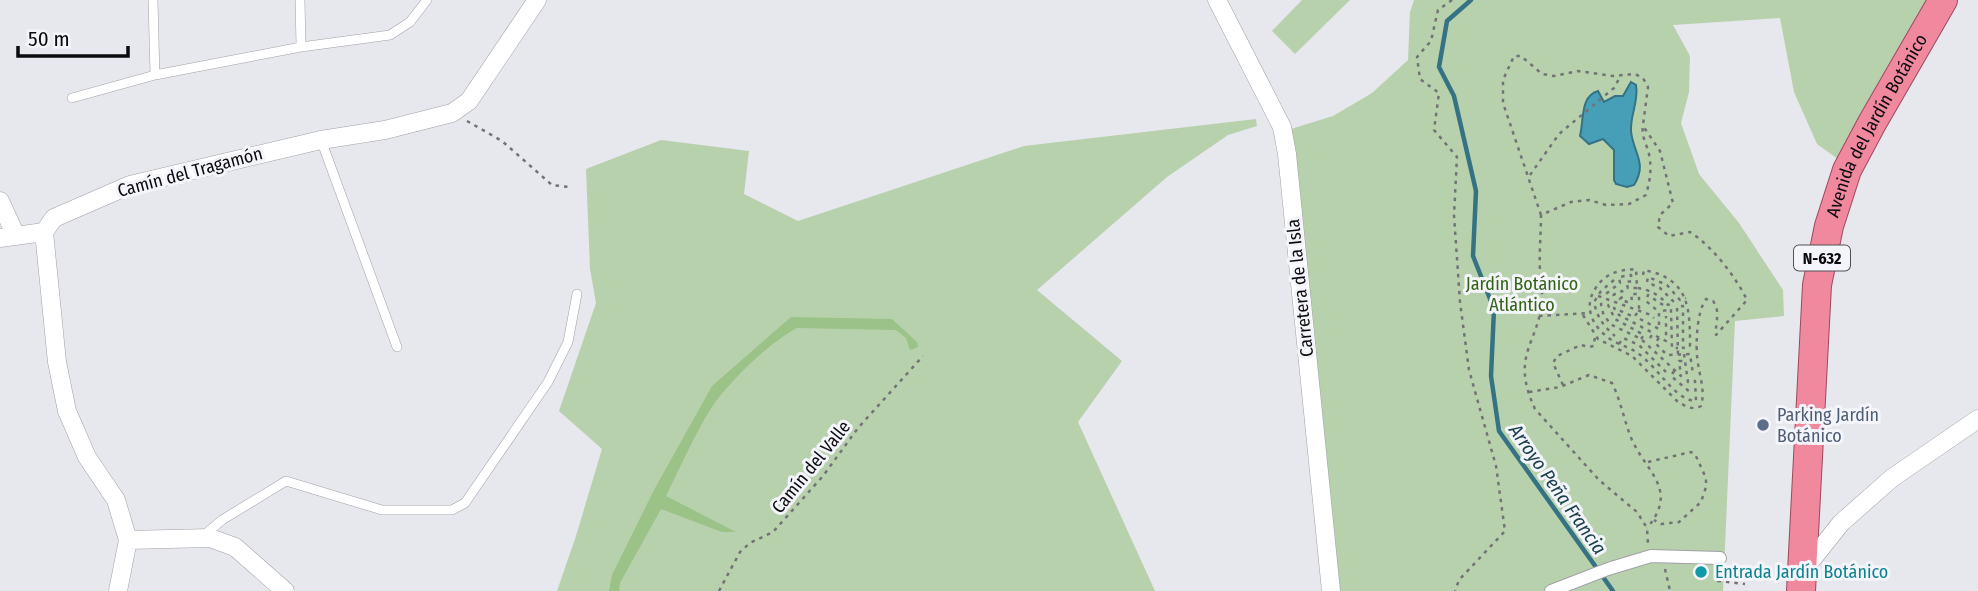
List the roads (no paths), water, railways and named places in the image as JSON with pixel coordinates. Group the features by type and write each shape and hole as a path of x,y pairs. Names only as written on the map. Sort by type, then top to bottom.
{"highway":[{"name":"Avenida del Jardín Botánico","path":"1801,582 1817,285 1829,226 1853,158 1944,0"}],"street":[{"name":"Camín del Tragamón","path":"44,232 54,218 130,185 321,140 385,130 452,113 469,101 537,0"},
{"name":"Carretera de la Isla","path":"1223,3 1282,127 1287,154 1331,591"},
{"path":"0,201 8,237 44,232 57,362 67,411 87,457 116,500 128,540 118,591"},
{"path":"1801,582 1841,523 1892,478 1978,419"},
{"path":"128,540 210,538 235,547 285,591"},
{"path":"1551,591 1608,569 1654,557 1720,558"}],"lane":[{"path":"153,0 155,75"},
{"path":"300,0 301,47"},
{"path":"72,98 155,75 301,47 390,34 410,22 427,0"},
{"path":"321,140 397,347"},
{"path":"201,538 222,520 286,481 382,510 452,510 465,503 548,382 568,342 578,293"}],"water":[{"path":"1631,82 1636,85 1637,91 1631,131 1640,170 1634,185 1627,187 1616,184 1614,180 1614,150 1603,139 1589,144 1580,136 1588,98 1598,91 1604,102 1615,96 1623,96"}],"waterway":[{"name":"Arroyo Peña Francia","path":"1471,0 1447,21 1439,67 1454,96 1476,191 1473,256 1494,309 1491,376 1499,431 1613,591"}],"place":[{"name":"Parking Jardín Botánico","path":"1763,425"},
{"name":"Entrada Jardín Botánico","path":"1701,572"}],"park label":[{"name":"Jardín Botánico Atlántico","path":"1522,294"}]}
